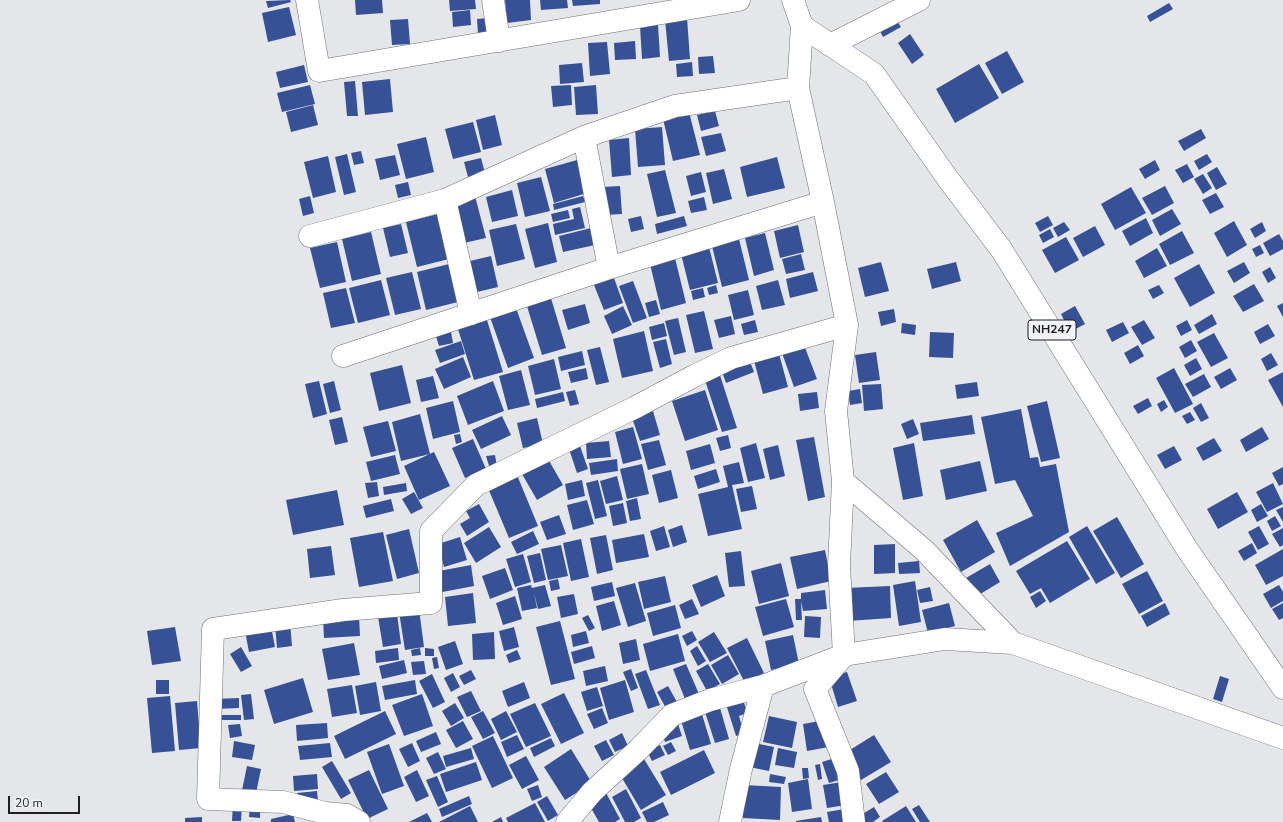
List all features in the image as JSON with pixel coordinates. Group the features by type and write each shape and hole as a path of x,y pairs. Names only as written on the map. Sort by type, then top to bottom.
{"main road":[{"path":"307,0 319,71 499,41 683,5 739,0"},
{"path":"492,0 499,41"},
{"path":"793,0 802,26 798,88 823,202 847,326 836,411 843,481 839,565 844,655 815,689 848,771 854,822"},
{"path":"830,45 919,0"},
{"name":"NH247","path":"802,26 874,74 948,179 1001,249 1187,548 1283,688"},
{"path":"310,236 445,200 584,137 675,106 798,88"},
{"path":"584,137 609,268"},
{"path":"445,200 472,314"},
{"path":"343,356 609,268 823,202"},
{"path":"359,822 348,815 325,812 283,802 208,799 213,629 343,610 431,603 431,531 476,485 636,407 731,358 847,326"},
{"path":"843,481 924,550 1013,644"},
{"path":"567,822 592,792 638,750 672,715 710,700 763,686 844,655 945,639 1013,644 1283,738"},
{"path":"730,822 741,769 763,686"}],"building":[{"path":"290,0 291,2 268,8 266,1"},
{"path":"355,0 382,0 383,13 356,15"},
{"path":"449,0 475,0 476,9 450,11"},
{"path":"505,0 530,0 531,20 507,23"},
{"path":"540,0 567,0 568,8 541,10"},
{"path":"572,0 600,0 600,4 573,6"},
{"path":"1169,3 1173,9 1150,22 1147,16"},
{"path":"289,7 296,35 268,42 262,13"},
{"path":"470,10 471,25 453,27 452,12"},
{"path":"487,18 489,34 478,34 477,19"},
{"path":"687,18 690,59 669,61 665,20"},
{"path":"408,19 410,44 392,45 390,20"},
{"path":"896,19 901,27 883,37 879,29"},
{"path":"658,25 660,57 642,59 640,26"},
{"path":"910,34 924,55 912,64 898,43"},
{"path":"635,41 636,59 615,60 614,43"},
{"path":"607,42 610,74 590,76 588,43"},
{"path":"1007,51 1024,82 1002,94 985,63"},
{"path":"713,56 715,73 699,74 698,57"},
{"path":"692,62 693,76 677,77 676,64"},
{"path":"582,63 584,82 560,84 559,65"},
{"path":"979,64 999,98 955,123 936,89"},
{"path":"304,65 308,82 280,88 276,72"},
{"path":"390,79 393,112 365,115 362,82"},
{"path":"355,81 358,116 347,116 344,82"},
{"path":"310,85 315,104 282,112 277,93"},
{"path":"571,85 572,105 553,107 551,86"},
{"path":"596,85 598,114 576,115 574,87"},
{"path":"313,105 318,125 291,132 286,112"},
{"path":"715,111 719,126 701,131 697,115"},
{"path":"689,112 700,155 673,161 663,119"},
{"path":"495,115 502,145 483,150 476,120"},
{"path":"473,122 481,152 453,159 445,129"},
{"path":"662,127 665,165 638,167 635,129"},
{"path":"1201,129 1206,138 1184,151 1178,141"},
{"path":"721,133 726,151 706,156 701,137"},
{"path":"426,137 434,172 406,179 397,144"},
{"path":"629,138 631,175 612,177 609,140"},
{"path":"361,151 364,163 354,165 351,153"},
{"path":"347,154 356,192 344,195 335,157"},
{"path":"1207,154 1212,162 1199,170 1194,161"},
{"path":"395,155 400,175 380,180 375,159"},
{"path":"328,156 336,192 313,198 304,162"},
{"path":"777,157 785,188 747,197 740,167"},
{"path":"481,158 485,173 468,177 464,162"},
{"path":"577,160 587,193 554,203 545,169"},
{"path":"1155,160 1160,170 1145,179 1139,169"},
{"path":"1187,164 1194,177 1183,183 1175,170"},
{"path":"1217,167 1227,184 1216,190 1207,173"},
{"path":"724,169 732,199 713,204 706,173"},
{"path":"665,170 676,213 657,217 647,174"},
{"path":"701,172 706,192 691,196 686,176"},
{"path":"1203,174 1212,188 1203,194 1194,179"},
{"path":"541,177 550,211 525,217 517,183"},
{"path":"408,182 411,195 398,198 395,185"},
{"path":"620,186 622,214 605,215 602,187"},
{"path":"1165,186 1174,203 1152,215 1142,198"},
{"path":"1131,187 1146,213 1115,230 1101,204"},
{"path":"512,190 518,216 492,222 486,197"},
{"path":"1216,193 1224,207 1210,214 1202,200"},
{"path":"310,196 314,213 303,216 299,199"},
{"path":"475,196 486,238 464,243 454,201"},
{"path":"583,196 585,202 554,210 553,204"},
{"path":"704,197 707,210 691,213 688,201"},
{"path":"580,207 585,228 555,235 553,224 574,219 572,209"},
{"path":"1172,209 1181,224 1160,236 1152,220"},
{"path":"568,210 570,218 553,222 551,214"},
{"path":"438,214 449,259 417,267 406,222"},
{"path":"641,216 644,229 631,232 628,219"},
{"path":"684,216 687,226 657,234 655,224"},
{"path":"1048,216 1053,225 1040,232 1035,223"},
{"path":"1146,218 1153,233 1130,246 1122,231"},
{"path":"1234,221 1247,245 1227,257 1214,233"},
{"path":"1064,222 1070,230 1058,237 1053,228"},
{"path":"1262,222 1266,231 1255,238 1250,229"},
{"path":"548,223 557,262 535,268 525,229"},
{"path":"401,224 408,253 390,257 383,228"},
{"path":"516,224 525,259 497,266 489,230"},
{"path":"798,225 804,252 780,258 774,231"},
{"path":"1095,226 1105,245 1083,257 1073,238"},
{"path":"591,228 595,245 563,252 559,236"},
{"path":"1050,229 1054,237 1043,243 1039,235"},
{"path":"1182,231 1194,253 1170,265 1159,244"},
{"path":"371,232 381,274 352,281 342,239"},
{"path":"765,233 774,270 754,276 745,238"},
{"path":"1279,234 1283,241 1283,249 1270,256 1263,243"},
{"path":"1066,237 1079,260 1055,273 1042,250"},
{"path":"739,239 749,280 722,287 712,246"},
{"path":"337,242 346,282 320,288 310,248"},
{"path":"708,243 718,283 690,290 680,250"},
{"path":"1260,245 1264,253 1256,257 1252,249"},
{"path":"1157,248 1167,266 1144,278 1135,261"},
{"path":"801,254 805,270 786,274 782,259"},
{"path":"491,256 498,287 477,292 470,261"},
{"path":"675,258 686,303 661,310 650,264"},
{"path":"881,262 889,291 865,297 858,268"},
{"path":"956,262 961,281 932,289 927,269"},
{"path":"1244,262 1250,273 1234,283 1227,271"},
{"path":"449,264 458,302 426,310 417,272"},
{"path":"1199,264 1215,293 1190,307 1174,278"},
{"path":"1270,267 1276,278 1268,283 1262,272"},
{"path":"412,272 421,309 395,315 386,278"},
{"path":"813,272 818,291 790,298 786,279"},
{"path":"614,278 623,303 604,310 594,285"},
{"path":"381,280 390,315 358,323 349,288"},
{"path":"778,280 785,305 762,310 756,286"},
{"path":"633,281 647,318 633,323 619,286"},
{"path":"1254,284 1264,301 1243,312 1233,296"},
{"path":"716,285 718,293 709,295 707,288"},
{"path":"1159,285 1164,293 1153,299 1148,290"},
{"path":"346,288 355,323 331,328 323,293"},
{"path":"703,288 705,297 693,300 691,291"},
{"path":"748,290 754,315 734,320 728,295"},
{"path":"550,295 566,348 542,355 526,303"},
{"path":"656,300 660,314 649,317 645,303"},
{"path":"1283,303 1283,317 1277,306"},
{"path":"585,304 590,323 568,330 562,310"},
{"path":"623,306 632,325 612,334 604,316"},
{"path":"1075,306 1085,324 1070,332 1061,314"},
{"path":"516,308 534,358 508,368 490,317"},
{"path":"894,309 896,322 881,326 878,312"},
{"path":"704,311 713,349 695,353 686,315"},
{"path":"1212,314 1217,324 1199,334 1194,325"},
{"path":"731,316 735,334 719,338 714,320"},
{"path":"486,317 503,372 474,380 457,326"},
{"path":"678,318 686,352 674,355 665,321"},
{"path":"755,320 758,332 744,335 741,324"},
{"path":"1144,320 1155,338 1142,345 1131,327"},
{"path":"1187,320 1192,330 1181,336 1176,326"},
{"path":"1123,322 1129,333 1112,342 1106,330"},
{"path":"664,323 667,336 652,340 649,327"},
{"path":"902,323 916,325 915,335 901,333"},
{"path":"1268,324 1275,336 1260,344 1254,332"},
{"path":"644,331 653,371 622,378 613,339"},
{"path":"451,332 453,343 439,346 436,336"},
{"path":"930,332 954,333 953,358 929,357"},
{"path":"1214,333 1228,358 1211,367 1197,342"},
{"path":"666,339 672,364 660,368 653,342"},
{"path":"1191,340 1197,351 1185,358 1179,347"},
{"path":"461,341 465,354 440,363 435,350"},
{"path":"804,345 817,379 794,387 782,353"},
{"path":"1138,345 1144,356 1130,364 1124,353"},
{"path":"600,347 609,382 596,385 587,350"},
{"path":"778,350 788,387 763,394 753,357"},
{"path":"582,351 585,365 561,371 558,357"},
{"path":"876,352 880,380 859,383 855,355"},
{"path":"1271,353 1278,365 1267,371 1261,359"},
{"path":"463,357 471,377 444,389 435,369"},
{"path":"1196,358 1202,369 1190,376 1184,365"},
{"path":"554,359 561,389 535,395 528,366"},
{"path":"749,359 754,372 726,383 721,369"},
{"path":"402,365 411,403 379,411 370,373"},
{"path":"586,368 588,379 571,383 568,372"},
{"path":"1174,368 1193,404 1175,413 1156,378"},
{"path":"1230,368 1237,380 1221,389 1214,377"},
{"path":"718,369 737,428 722,432 703,374"},
{"path":"521,370 530,405 508,410 499,376"},
{"path":"1283,372 1283,407 1268,380"},
{"path":"1204,374 1211,387 1193,397 1185,384"},
{"path":"433,376 439,398 421,402 416,380"},
{"path":"319,381 327,414 313,418 305,384"},
{"path":"334,381 341,410 330,413 323,384"},
{"path":"493,381 504,411 468,425 457,396"},
{"path":"977,382 979,396 957,399 955,385"},
{"path":"881,384 883,409 864,411 862,385"},
{"path":"860,389 862,403 850,405 848,391"},
{"path":"575,390 579,404 570,406 566,392"},
{"path":"705,390 718,430 685,441 672,401"},
{"path":"563,392 565,401 537,408 535,399"},
{"path":"817,392 819,408 800,411 798,394"},
{"path":"1148,398 1152,406 1138,414 1133,406"},
{"path":"1164,400 1168,407 1161,412 1157,404"},
{"path":"453,401 460,432 433,439 426,408"},
{"path":"1047,401 1060,458 1041,462 1027,406"},
{"path":"1201,403 1209,418 1201,422 1193,408"},
{"path":"1021,409 1030,458 1038,457 1040,467 1056,464 1069,532 1010,566 996,533 1033,516 1015,480 995,484 981,417"},
{"path":"653,411 660,435 640,441 632,418"},
{"path":"1190,412 1195,420 1187,424 1182,416"},
{"path":"420,414 430,454 401,461 392,422"},
{"path":"972,415 975,434 923,441 920,423"},
{"path":"502,416 511,435 481,449 472,430"},
{"path":"342,417 348,442 335,445 329,420"},
{"path":"537,418 543,444 523,448 517,423"},
{"path":"913,419 919,434 907,439 901,424"},
{"path":"388,421 396,451 371,457 363,427"},
{"path":"633,427 642,459 623,464 615,432"},
{"path":"1262,427 1269,439 1246,452 1240,440"},
{"path":"460,434 462,442 456,444 454,435"},
{"path":"728,435 731,448 720,451 716,438"},
{"path":"814,437 825,497 808,501 796,440"},
{"path":"1214,438 1222,451 1203,461 1196,448"},
{"path":"473,439 486,469 465,478 452,448"},
{"path":"659,440 666,465 648,470 641,444"},
{"path":"609,441 611,457 587,459 586,443"},
{"path":"579,443 588,469 577,473 568,446"},
{"path":"756,443 765,478 748,482 740,448"},
{"path":"914,443 923,496 903,500 893,448"},
{"path":"710,444 715,463 691,470 686,451"},
{"path":"778,445 785,476 770,480 763,449"},
{"path":"1174,446 1182,460 1165,469 1157,455"},
{"path":"434,452 450,486 419,500 404,466"},
{"path":"395,455 400,474 371,481 366,462"},
{"path":"495,455 497,467 490,469 486,456"},
{"path":"548,459 563,485 537,500 522,474"},
{"path":"617,459 618,471 591,475 589,463"},
{"path":"980,461 987,491 946,500 940,470"},
{"path":"739,462 744,483 732,485 742,529 708,536 698,494 728,487 723,466"},
{"path":"642,464 649,494 627,499 620,469"},
{"path":"1283,467 1283,484 1279,486 1272,473"},
{"path":"716,469 720,482 698,489 694,476"},
{"path":"671,470 678,498 659,503 652,475"},
{"path":"517,475 538,526 509,538 488,488"},
{"path":"617,476 623,500 606,504 600,481"},
{"path":"582,480 585,496 568,500 565,484"},
{"path":"598,480 607,516 595,519 586,483"},
{"path":"377,482 379,496 368,498 365,483"},
{"path":"406,483 407,491 384,495 383,487"},
{"path":"1273,483 1283,504 1267,512 1256,492"},
{"path":"752,486 757,509 741,512 736,489"},
{"path":"337,490 344,525 293,535 286,500"},
{"path":"414,492 423,508 411,514 402,499"},
{"path":"1237,492 1248,512 1218,529 1207,509"},
{"path":"637,498 641,519 630,521 626,501"},
{"path":"391,499 394,511 366,518 363,506"},
{"path":"587,500 594,524 573,530 567,505"},
{"path":"623,503 627,523 613,526 609,506"},
{"path":"479,504 489,522 467,536 460,524 470,518 466,511"},
{"path":"1261,504 1268,516 1257,522 1251,510"},
{"path":"1283,507 1283,522 1276,510"},
{"path":"559,515 566,534 547,540 540,522"},
{"path":"1275,516 1281,526 1272,531 1267,521"},
{"path":"1117,517 1144,564 1121,578 1093,531"},
{"path":"977,520 995,552 961,572 943,540"},
{"path":"682,525 687,542 673,547 668,530"},
{"path":"664,526 670,547 656,551 650,531"},
{"path":"1087,526 1115,573 1096,584 1069,537"},
{"path":"1259,526 1269,544 1258,550 1248,532"},
{"path":"489,527 501,547 476,563 464,543"},
{"path":"1283,528 1283,545 1280,547 1272,534"},
{"path":"409,529 419,573 397,579 386,535"},
{"path":"533,531 539,544 517,554 511,542"},
{"path":"383,532 393,581 359,587 350,538"},
{"path":"644,534 649,557 616,563 612,540"},
{"path":"606,535 613,570 597,574 590,538"},
{"path":"460,537 467,560 444,567 438,544"},
{"path":"581,539 589,577 571,581 563,543"},
{"path":"1067,541 1090,579 1050,603 1041,588 1030,594 1016,571"},
{"path":"1252,543 1257,553 1244,561 1238,551"},
{"path":"895,544 895,573 874,574 874,545"},
{"path":"561,545 568,576 548,580 541,549"},
{"path":"331,546 335,575 310,578 307,549"},
{"path":"1283,549 1283,576 1266,585 1255,565"},
{"path":"825,550 831,581 797,589 790,557"},
{"path":"741,551 745,586 729,587 725,553"},
{"path":"540,553 546,580 534,583 527,556"},
{"path":"523,554 531,582 515,587 506,559"},
{"path":"919,561 920,573 899,574 898,563"},
{"path":"781,563 789,596 759,604 751,571"},
{"path":"990,564 1000,582 977,596 966,578"},
{"path":"471,565 474,586 437,593 434,572"},
{"path":"505,568 513,590 490,599 482,576"},
{"path":"1147,571 1163,601 1139,614 1122,584"},
{"path":"717,575 725,596 701,607 692,585"},
{"path":"665,576 671,602 644,609 638,582"},
{"path":"558,579 560,589 551,591 549,581"},
{"path":"915,581 921,622 899,626 893,585"},
{"path":"612,582 615,596 594,601 591,587"},
{"path":"635,583 646,621 628,627 616,588"},
{"path":"531,585 532,588 545,585 551,606 538,609 534,593 537,608 522,611 517,588"},
{"path":"1279,585 1283,592 1283,601 1271,608 1263,594"},
{"path":"890,586 891,618 848,621 846,588"},
{"path":"930,587 933,601 920,603 917,590"},
{"path":"825,590 827,609 803,611 801,601 802,620 796,620 795,599 801,599 801,593"},
{"path":"1040,591 1046,601 1036,608 1030,597"},
{"path":"473,593 476,623 448,626 445,597"},
{"path":"574,594 578,614 561,618 557,597"},
{"path":"515,596 522,619 503,625 496,603"},
{"path":"692,599 699,614 685,619 679,605"},
{"path":"786,599 794,627 763,636 755,607"},
{"path":"614,601 621,625 602,631 596,606"},
{"path":"949,603 955,626 928,633 922,610"},
{"path":"1165,603 1170,614 1147,627 1141,616"},
{"path":"1283,603 1283,618 1279,620 1272,609"},
{"path":"675,605 681,628 653,636 647,613"},
{"path":"419,609 424,647 405,650 399,612"},
{"path":"397,614 401,644 383,647 378,617"},
{"path":"588,615 595,628 589,631 582,618"},
{"path":"359,616 360,636 324,638 323,618"},
{"path":"805,616 821,617 820,638 804,637"},
{"path":"560,621 575,679 551,685 536,627"},
{"path":"290,623 292,646 277,648 275,625"},
{"path":"271,626 275,647 249,652 245,631"},
{"path":"175,627 181,661 152,665 147,631"},
{"path":"514,627 519,647 504,651 499,631"},
{"path":"586,631 589,643 573,647 571,635"},
{"path":"692,631 697,640 687,646 682,636"},
{"path":"494,632 495,659 473,660 472,634"},
{"path":"714,632 727,653 710,662 698,642"},
{"path":"678,634 685,661 650,671 643,644"},
{"path":"793,635 799,664 771,670 765,641"},
{"path":"747,638 764,673 745,683 727,648"},
{"path":"636,639 640,660 623,664 619,643"},
{"path":"455,641 463,664 446,670 438,647"},
{"path":"354,643 360,675 328,680 322,649"},
{"path":"592,646 595,658 574,664 571,652"},
{"path":"697,646 706,661 698,666 690,651"},
{"path":"241,647 252,666 241,672 230,654"},
{"path":"398,648 399,660 376,663 375,651"},
{"path":"420,648 421,655 412,656 411,650"},
{"path":"425,648 434,649 434,656 425,656"},
{"path":"517,650 521,659 509,663 506,655"},
{"path":"728,655 739,674 722,684 711,665"},
{"path":"437,657 439,668 434,669 432,658"},
{"path":"404,660 407,673 382,679 379,666"},
{"path":"424,661 426,674 413,675 411,662"},
{"path":"686,664 699,694 685,699 673,669"},
{"path":"708,664 720,684 707,691 696,671"},
{"path":"605,666 608,681 586,686 583,671"},
{"path":"631,669 638,688 631,691 623,672"},
{"path":"471,670 476,679 464,685 459,676"},
{"path":"646,670 660,705 648,709 635,674"},
{"path":"847,672 857,701 838,707 829,677"},
{"path":"453,673 460,687 451,692 444,678"},
{"path":"432,674 445,702 433,708 419,681"},
{"path":"1220,676 1229,679 1222,702 1213,699"},
{"path":"303,678 313,712 274,724 264,690"},
{"path":"156,680 169,680 169,694 156,694"},
{"path":"415,680 417,694 385,700 382,686"},
{"path":"625,680 634,712 609,720 600,688"},
{"path":"376,682 381,711 360,715 355,686"},
{"path":"524,682 530,698 508,707 502,691"},
{"path":"352,685 357,713 332,717 327,689"},
{"path":"668,686 677,702 666,708 657,692"},
{"path":"597,687 603,706 587,711 581,692"},
{"path":"471,691 481,711 467,717 457,697"},
{"path":"564,693 584,733 561,744 541,704"},
{"path":"251,694 254,719 244,720 241,695"},
{"path":"422,694 433,726 404,736 392,705"},
{"path":"170,696 175,751 152,753 147,698"},
{"path":"239,698 239,708 215,709 214,699"},
{"path":"743,699 747,713 739,716 744,734 736,736 726,704"},
{"path":"197,701 201,748 179,750 175,703"},
{"path":"455,703 464,718 451,726 442,711"},
{"path":"535,703 551,736 526,747 510,714"},
{"path":"602,708 608,723 594,729 587,714"},
{"path":"720,708 729,739 715,743 705,712"},
{"path":"385,711 396,734 345,759 334,736"},
{"path":"483,711 495,733 483,739 471,717"},
{"path":"506,711 517,732 501,740 491,719"},
{"path":"701,711 711,744 690,750 680,717"},
{"path":"220,715 241,715 241,720 220,720"},
{"path":"769,716 797,722 792,748 763,742"},
{"path":"825,720 829,747 807,751 803,724"},
{"path":"463,721 473,739 456,748 446,730"},
{"path":"327,723 328,738 297,741 296,725"},
{"path":"240,724 242,736 230,738 228,725"},
{"path":"678,724 682,736 665,742 661,730"},
{"path":"436,732 441,744 421,752 416,741"},
{"path":"622,733 628,746 615,752 609,740"},
{"path":"517,735 524,749 507,757 501,742"},
{"path":"874,735 891,762 861,780 845,753"},
{"path":"493,736 513,778 492,788 472,746"},
{"path":"551,738 555,746 534,757 530,748"},
{"path":"606,740 614,755 602,761 594,746"},
{"path":"234,741 255,745 252,760 232,757"},
{"path":"671,742 676,751 668,755 663,746"},
{"path":"330,743 332,757 300,760 298,746"},
{"path":"412,743 420,761 408,767 399,749"},
{"path":"754,743 774,747 769,771 749,767"},
{"path":"389,744 404,786 382,794 367,752"},
{"path":"660,745 665,755 652,761 647,751"},
{"path":"471,748 474,759 446,767 443,756"},
{"path":"778,748 797,752 794,768 775,765"},
{"path":"571,749 592,783 565,800 544,767"},
{"path":"704,750 715,773 671,795 660,772"},
{"path":"438,752 446,769 434,774 426,758"},
{"path":"526,756 539,780 522,789 509,765"},
{"path":"835,758 842,779 829,783 822,762"},
{"path":"644,759 666,795 641,810 619,773"},
{"path":"332,761 351,793 341,799 322,767"},
{"path":"476,762 482,780 446,792 440,774"},
{"path":"820,764 822,779 818,780 815,765"},
{"path":"247,766 261,769 256,793 242,790"},
{"path":"802,768 808,768 809,778 803,779"},
{"path":"369,770 388,809 367,819 348,780"},
{"path":"417,770 429,796 416,802 404,777"},
{"path":"886,772 899,792 879,804 866,784"},
{"path":"317,774 318,789 294,791 293,776"},
{"path":"770,774 786,777 784,784 769,782"},
{"path":"437,776 448,802 438,807 426,780"},
{"path":"808,779 812,809 792,812 788,783"},
{"path":"842,782 846,805 827,808 823,785"},
{"path":"538,785 542,797 532,801 527,789"},
{"path":"744,785 781,787 780,820 743,818"},
{"path":"626,789 641,818 634,822 625,822 612,797"},
{"path":"317,791 318,801 298,803 297,793"},
{"path":"605,791 620,819 615,822 599,822 587,801"},
{"path":"469,796 472,804 442,817 439,809"},
{"path":"547,796 558,815 548,821 537,802"},
{"path":"663,802 669,815 654,822 647,822 642,812"},
{"path":"233,803 242,804 241,821 232,821"},
{"path":"535,803 545,822 508,822 506,818"},
{"path":"250,804 260,805 260,818 249,817"},
{"path":"919,805 930,822 920,822 912,809"},
{"path":"470,806 478,822 439,822"},
{"path":"906,806 916,822 882,821"},
{"path":"874,807 880,817 873,822 858,822 856,818"},
{"path":"844,809 846,822 829,822 827,812"},
{"path":"427,813 432,822 409,822"},
{"path":"293,814 295,822 271,822 271,819"},
{"path":"202,817 202,822 185,822 185,818"},
{"path":"501,817 503,822 492,822"},
{"path":"821,817 822,822 796,822 796,821"}]}
